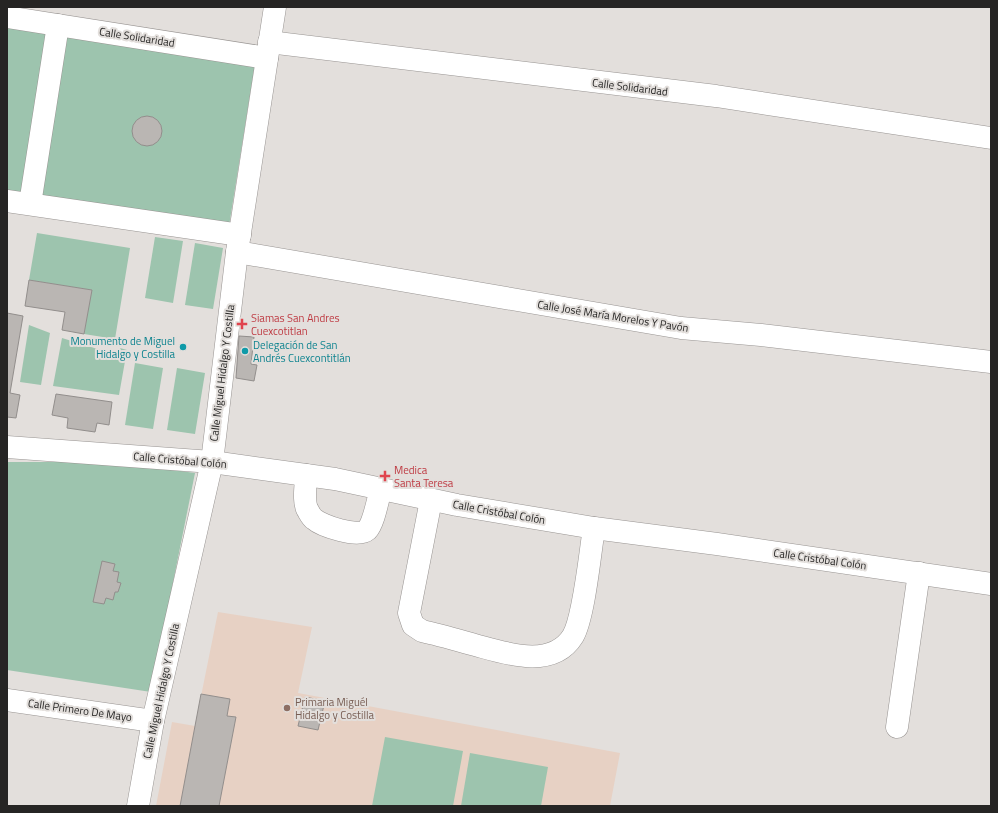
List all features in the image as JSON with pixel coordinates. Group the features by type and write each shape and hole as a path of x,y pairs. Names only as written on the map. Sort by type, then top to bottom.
{"street":[{"name":"Calle Miguel Hidalgo Y Costilla","path":"138,806 153,721 212,462 239,243 275,7"},
{"name":"Calle Solidaridad","path":"7,17 58,25 268,50 716,96 991,138"},
{"path":"30,204 58,25"},
{"name":"Calle José María Morelos Y Pavón","path":"7,201 239,243 681,328 761,335 991,362"},
{"name":"Calle Cristóbal Colón","path":"7,447 212,462 335,479 431,500 594,528 717,544 991,584"},
{"path":"306,475 305,498 307,509 313,519 321,524 352,533 361,532 369,526 380,489"},
{"path":"431,500 409,613 413,625 422,631 513,655 533,656 554,653 573,636 580,614 594,528"},
{"path":"897,727 919,573"},
{"name":"Calle Primero De Mayo","path":"7,700 153,721"}],"shaded area":[{"name":"Primaria Miguél Hidalgo y Costilla","path":"218,612 312,627 298,693 620,753 610,806 156,806 172,722 195,726"}],"green space":[{"path":"7,25 255,64 229,226 7,191"},
{"path":"37,233 130,248 115,339 84,334 91,290 29,280"},
{"path":"155,237 183,241 173,303 145,298"},
{"path":"195,243 223,248 213,309 185,305"},
{"path":"29,325 50,333 41,385 20,382"},
{"path":"62,338 117,355 120,348 127,350 119,395 53,386"},
{"path":"135,363 163,368 153,429 125,425"},
{"path":"177,368 205,373 195,434 167,430"},
{"path":"7,462 115,462 195,473 151,692 7,670"},
{"path":"385,737 463,751 453,806 372,806"},
{"path":"470,753 548,767 541,806 461,806"}],"building":[{"path":"147,116 158,120 162,131 158,142 147,146 136,142 132,131 136,120"},
{"path":"29,280 92,290 84,334 62,330 65,312 25,306"},
{"path":"7,313 23,316 10,393 20,395 16,418 7,417"},
{"name":"Delegación de San Andrés Cuexcontitlán","path":"239,336 254,337 251,364 257,365 254,381 236,378"},
{"path":"56,394 112,402 109,425 97,423 95,432 67,428 68,418 52,415"},
{"path":"102,561 115,564 113,571 119,572 117,582 121,583 118,592 115,592 113,600 106,598 104,604 93,602"},
{"path":"201,694 230,699 227,716 236,717 219,806 180,806"},
{"path":"305,697 325,701 318,730 298,726"}],"place":[{"name":"Siamas San Andres Cuexcotitlan","path":"242,324"},
{"name":"Monumento de Miguel Hidalgo y Costilla","path":"183,347"},
{"name":"Delegación de San Andrés Cuexcontitlán","path":"245,351"},
{"name":"Medica Santa Teresa","path":"385,476"},
{"name":"Primaria Miguél Hidalgo y Costilla","path":"287,708"}]}
